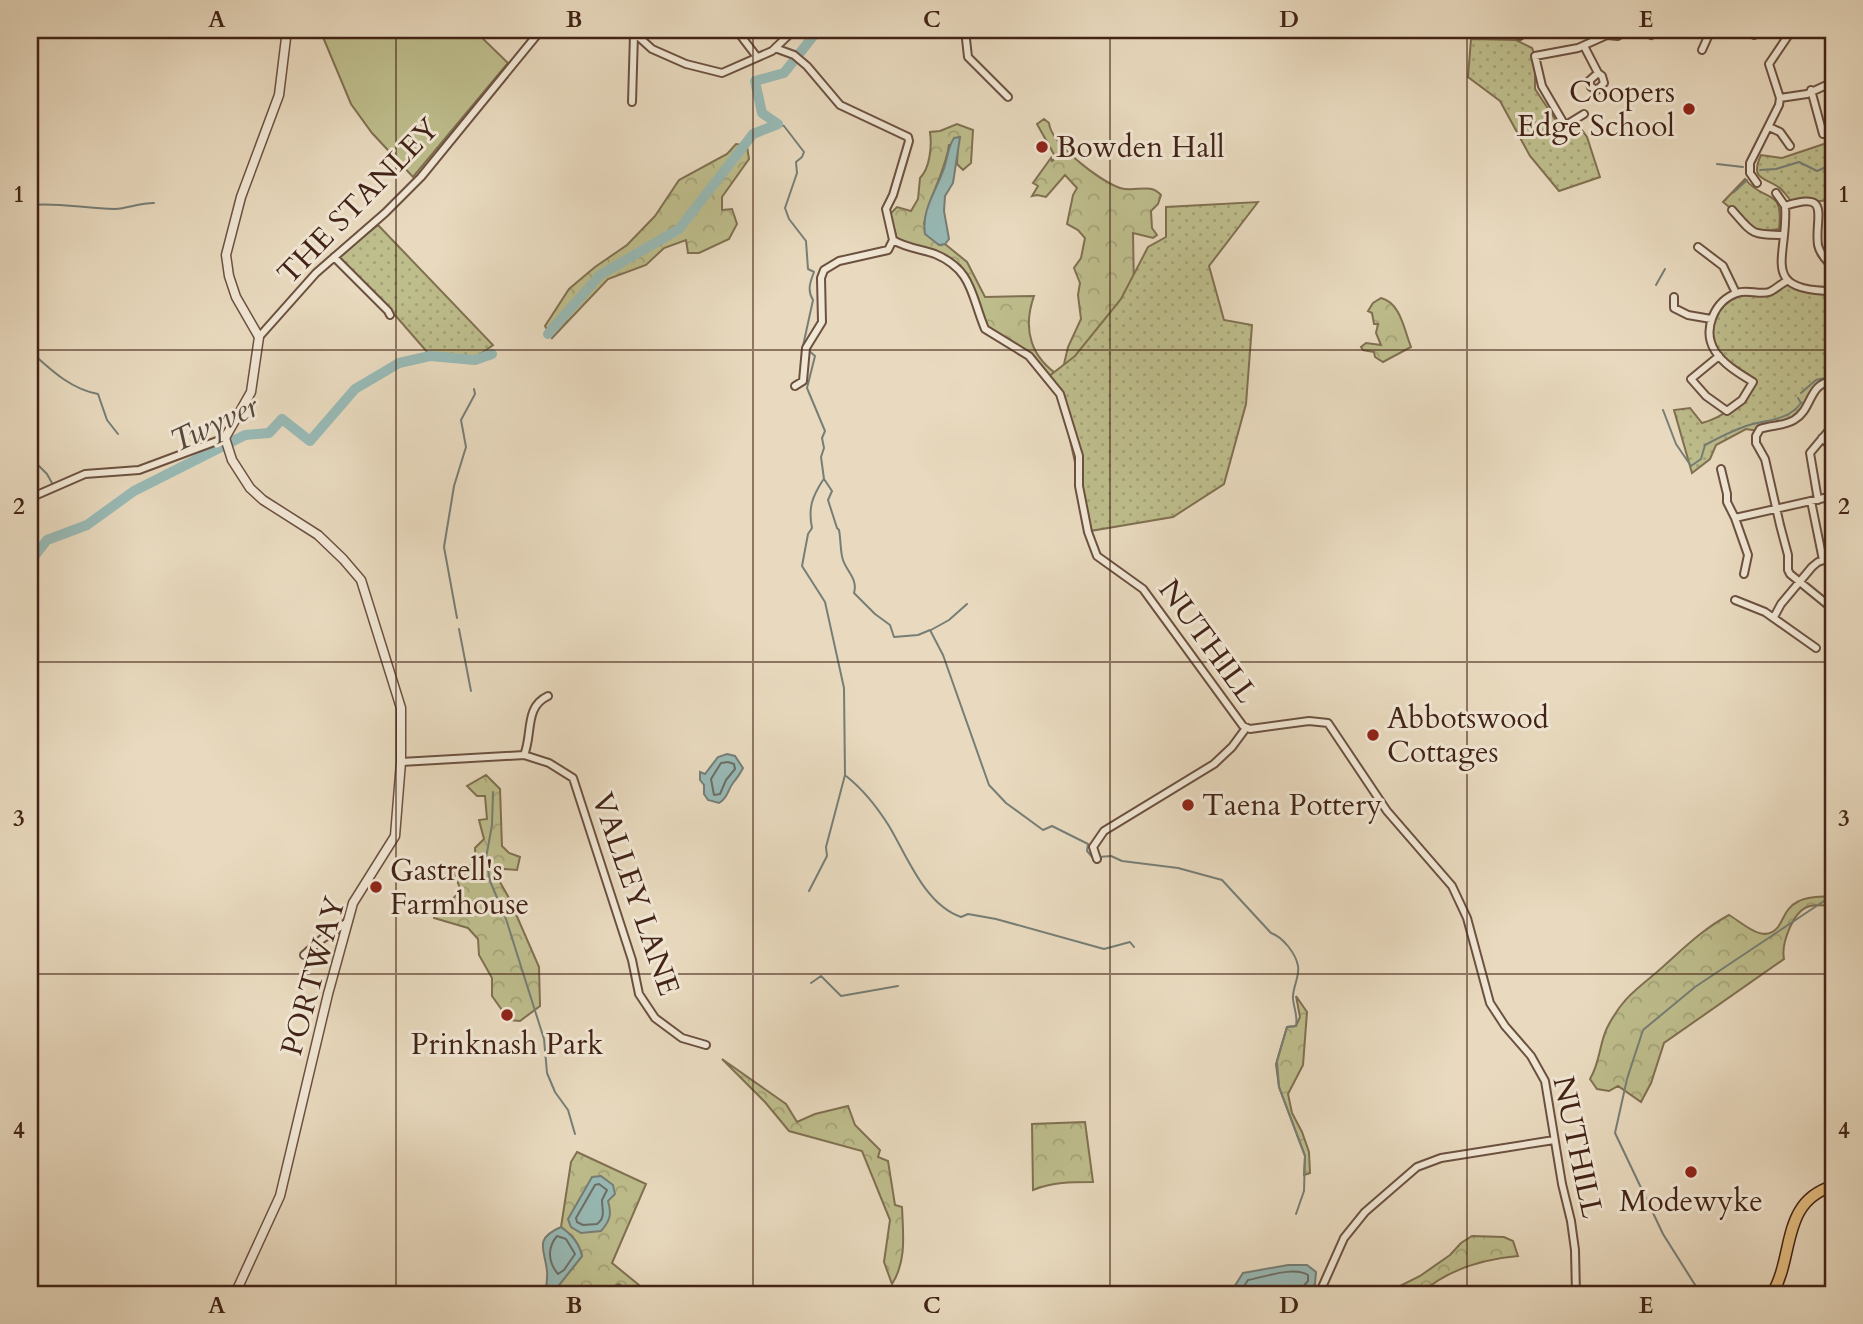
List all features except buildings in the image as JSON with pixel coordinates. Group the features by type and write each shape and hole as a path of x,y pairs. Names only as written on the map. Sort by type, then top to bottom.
{"main road":[{"path":"1772,1294 1783,1269 1790,1232 1801,1208 1813,1196 1833,1186"}],"street":[{"path":"30,498 85,474 139,470 226,442 251,392 259,337 236,297 226,255 242,197 279,95 285,30"},
{"name":"THE STANLEY","path":"259,337 316,273 385,213 421,177 541,30"},
{"path":"632,32 652,49 711,72 726,73 775,48 794,30"},
{"path":"965,30 968,57 1009,97"},
{"path":"1584,114 1570,125 1563,122 1542,86 1535,55 1584,46 1606,35 1618,36 1624,30"},
{"path":"1639,30 1651,35 1654,30"},
{"path":"1702,50 1711,30"},
{"path":"1745,30 1754,35"},
{"path":"1757,183 1750,173 1750,163 1779,109 1780,98 1769,64 1792,30"},
{"path":"1823,30 1833,37"},
{"path":"632,32 632,102"},
{"path":"738,32 757,57"},
{"path":"1584,46 1598,73"},
{"path":"775,48 794,55 807,66 840,105 908,137 909,141 886,209 893,240 888,250 839,261 824,270 821,278 822,321 806,348 803,381 795,386"},
{"path":"1780,98 1807,93 1833,82"},
{"path":"1811,90 1823,134"},
{"path":"1816,114 1826,113"},
{"path":"1769,127 1780,132 1790,146"},
{"path":"1776,193 1785,206 1782,265 1787,281 1793,286 1812,291 1833,290"},
{"path":"1785,206 1805,200 1814,202 1818,207 1818,241 1821,253 1833,268"},
{"path":"1732,210 1751,232 1758,235 1783,235"},
{"name":"NUTHILL","path":"893,240 936,255 957,267 970,284 985,329 1029,356 1060,394 1079,456 1079,486 1093,549 1097,556 1143,589 1234,716 1246,728 1310,721 1328,723 1387,811 1452,886 1467,918 1490,1003 1541,1070 1545,1081 1571,1221 1576,1294"},
{"path":"1708,244 1700,249 1723,266 1736,293"},
{"path":"334,257 390,315"},
{"path":"1719,356 1691,379 1706,396 1727,411 1742,400 1753,382 1715,351 1711,338 1711,319 1724,301 1736,293 1767,293 1787,281"},
{"path":"1674,297 1674,308 1688,315 1711,319"},
{"path":"1833,381 1815,388 1804,412 1797,418 1758,431 1756,443 1765,460 1786,544 1788,570 1833,609"},
{"path":"1823,560 1810,453 1831,428"},
{"path":"1822,438 1833,448"},
{"name":"PORTWAY","path":"226,442 232,460 250,488 263,500 318,536 361,580 401,708 401,762 395,836 353,903 346,923 280,1196 235,1294"},
{"path":"1721,469 1727,502 1748,555 1744,574"},
{"path":"1735,518 1833,496"},
{"path":"1774,617 1781,604 1812,567 1833,557"},
{"path":"1735,600 1774,617 1816,648"},
{"path":"524,755 534,707 539,700 548,696"},
{"path":"1097,859 1093,847 1104,831 1214,764 1232,747 1246,728"},
{"name":"VALLEY LANE","path":"401,762 524,755 550,763 573,778 632,960 639,993 655,1018 682,1038 706,1045"},
{"path":"304,955 346,923"},
{"path":"1319,1294 1344,1238 1365,1212 1417,1167 1441,1158 1554,1140"}],"green space":[{"path":"320,30 474,30 508,63 413,177 372,133 351,104"},
{"path":"1471,39 1516,40 1532,48 1535,56 1535,89 1559,125 1579,126 1587,137 1600,177 1559,191 1530,156 1500,101 1468,77"},
{"path":"1044,119 1067,151 1101,178 1120,188 1147,188 1161,195 1158,204 1151,211 1152,228 1157,235 1153,238 1133,233 1134,290 1064,395 1032,356 988,327 967,275 960,265 920,246 905,244 897,239 890,214 897,207 911,211 918,199 920,178 930,156 930,132 957,124 973,130 971,163 963,170 957,164 958,145 949,145 924,224 939,245 945,244 967,262 985,297 1034,296 1029,320 1032,342 1042,361 1061,377 1068,347 1081,319 1078,295 1080,283 1074,268 1081,258 1085,238 1067,224 1077,188 1065,175 1046,197 1032,196 1038,186 1033,183 1051,158 1052,161 1056,158 1037,124"},
{"path":"1833,141 1833,200 1793,203 1781,189 1758,174 1761,155 1782,158"},
{"path":"736,144 747,146 749,159 722,197 722,210 732,209 737,224 729,239 699,253 688,253 686,240 664,248 646,265 608,279 552,338 545,326 569,289 627,245 655,216 679,180 727,154"},
{"path":"1745,179 1752,187 1776,201 1780,216 1779,229 1758,231 1723,202"},
{"path":"1258,202 1209,266 1224,320 1252,325 1246,404 1224,484 1173,517 1090,531 1060,394 1048,377 1075,356 1121,299 1148,247 1166,237 1166,207"},
{"path":"378,225 493,345 475,358 428,353 388,307 337,258"},
{"path":"1787,281 1793,286 1833,291 1833,381 1821,384 1797,418 1758,431 1746,429 1716,445 1710,459 1692,473 1674,410 1690,408 1702,423 1731,408 1752,382 1730,367 1712,344 1713,314 1736,293 1767,293"},
{"path":"1381,298 1393,305 1397,311 1411,347 1383,362 1375,357 1374,352 1361,347 1366,343 1381,345 1376,333 1378,324 1374,324 1372,313 1368,311 1373,303"},
{"path":"486,775 500,789 502,846 509,853 520,857 517,870 492,868 509,898 539,967 540,1006 520,1021 509,1020 492,996 492,978 479,955 478,939 468,928 434,918 436,907 449,902 461,891 453,870 476,864 475,848 484,839 479,820 487,819 485,796 477,796 467,786"},
{"path":"1832,896 1833,906 1810,906 1798,914 1786,937 1784,959 1664,1043 1651,1083 1641,1102 1618,1086 1609,1091 1597,1089 1590,1079 1596,1067 1604,1034 1617,1010 1709,927 1729,915 1754,931 1766,934 1778,927 1788,910 1799,901"},
{"path":"1296,996 1307,1012 1303,1065 1288,1094 1292,1113 1309,1152 1310,1173 1304,1175 1305,1156 1279,1087 1276,1064 1287,1027 1296,1026 1300,1017"},
{"path":"722,1059 786,1104 797,1122 815,1114 848,1106 855,1125 880,1150 878,1157 888,1161 895,1205 902,1207 902,1256 892,1284 884,1262 890,1220 862,1151 789,1131 765,1102"},
{"path":"1085,1122 1093,1182 1055,1184 1033,1190 1032,1124"},
{"path":"577,1152 646,1184 612,1263 650,1294 635,1294 619,1284 594,1294 552,1294 582,1256 574,1240 561,1227 571,1162"},
{"path":"1472,1236 1504,1237 1513,1241 1518,1256 1466,1267 1442,1278 1420,1294 1391,1294 1394,1289 1420,1276 1450,1255"}],"water":[{"path":"960,137 953,183 945,196 944,211 949,239 945,244 939,245 925,234 925,216 950,145 954,138"},
{"path":"727,754 735,756 743,768 722,801 719,803 708,800 700,780 700,772 705,774 718,757"},
{"path":"601,1176 613,1185 615,1194 608,1201 608,1221 601,1231 581,1233 571,1227 568,1219 592,1177"},
{"path":"561,1227 574,1240 582,1256 552,1294 547,1294 544,1241 552,1231"},
{"path":"1288,1265 1307,1265 1316,1272 1315,1284 1306,1294 1241,1294 1234,1287 1243,1273"}],"waterway":[{"name":"Twyver","path":"548,334 600,275 679,229 753,134 778,124 762,113 755,81 784,73 818,30"},
{"path":"778,124 784,126 804,152 796,162 797,173 785,208 789,219 806,241 808,269 814,272 810,283 813,300 803,346"},
{"path":"1760,170 1776,169 1799,162 1817,171 1833,164"},
{"path":"1717,164 1743,167"},
{"path":"1734,192 1747,180"},
{"path":"30,205 115,209 154,203"},
{"path":"1656,285 1665,269"},
{"path":"808,350 815,356 807,388 825,431 821,457 824,479 832,491 828,500 839,530 843,560 855,584 854,593 890,625 894,637 918,635 930,630 943,655 989,785 1006,803 1043,830 1052,826 1088,844 1087,851 1093,858"},
{"path":"30,351 69,383 98,394 107,420 118,434"},
{"name":"Twyver","path":"30,562 47,540 87,525 134,491 245,435 269,433 282,419 310,441 355,389 399,363 430,356 475,360 492,354"},
{"path":"1801,393 1816,380 1833,376"},
{"path":"457,618 444,547 454,486 466,447 461,420 475,394 474,389"},
{"path":"1663,410 1676,444 1691,466 1701,459 1705,445 1746,426 1789,414 1801,403 1798,398"},
{"path":"30,457 47,474 53,485"},
{"path":"809,891 827,856 826,847 845,775 844,688 825,602 802,566 808,534 812,528 812,503 823,480"},
{"path":"931,630 949,620 967,604"},
{"path":"459,629 471,691"},
{"path":"846,776 875,806 927,891 948,911 961,917 968,914 996,919 1104,949 1130,942 1134,947"},
{"path":"493,792 492,825 486,858 490,881 506,919 544,1039 547,1073 555,1092 568,1110 575,1134"},
{"path":"1099,857 1111,856 1122,861 1178,868 1222,880 1295,956 1298,970 1293,995 1296,1026 1287,1027 1277,1061 1279,1087 1305,1156 1304,1191 1296,1214"},
{"path":"1696,1294 1697,1288 1663,1234 1615,1133 1627,1079 1643,1030 1695,987 1833,895"},
{"path":"811,983 821,976 841,996 898,986"}],"place":[{"name":"Coopers Edge School","path":"1689,109"},
{"name":"Bowden Hall","path":"1042,147"},
{"name":"Abbotswood Cottages","path":"1373,735"},
{"name":"Taena Pottery","path":"1188,805"},
{"name":"Gastrell's Farmhouse","path":"376,887"},
{"name":"Prinknash Park","path":"507,1015"},
{"name":"Modewyke","path":"1691,1172"}]}
